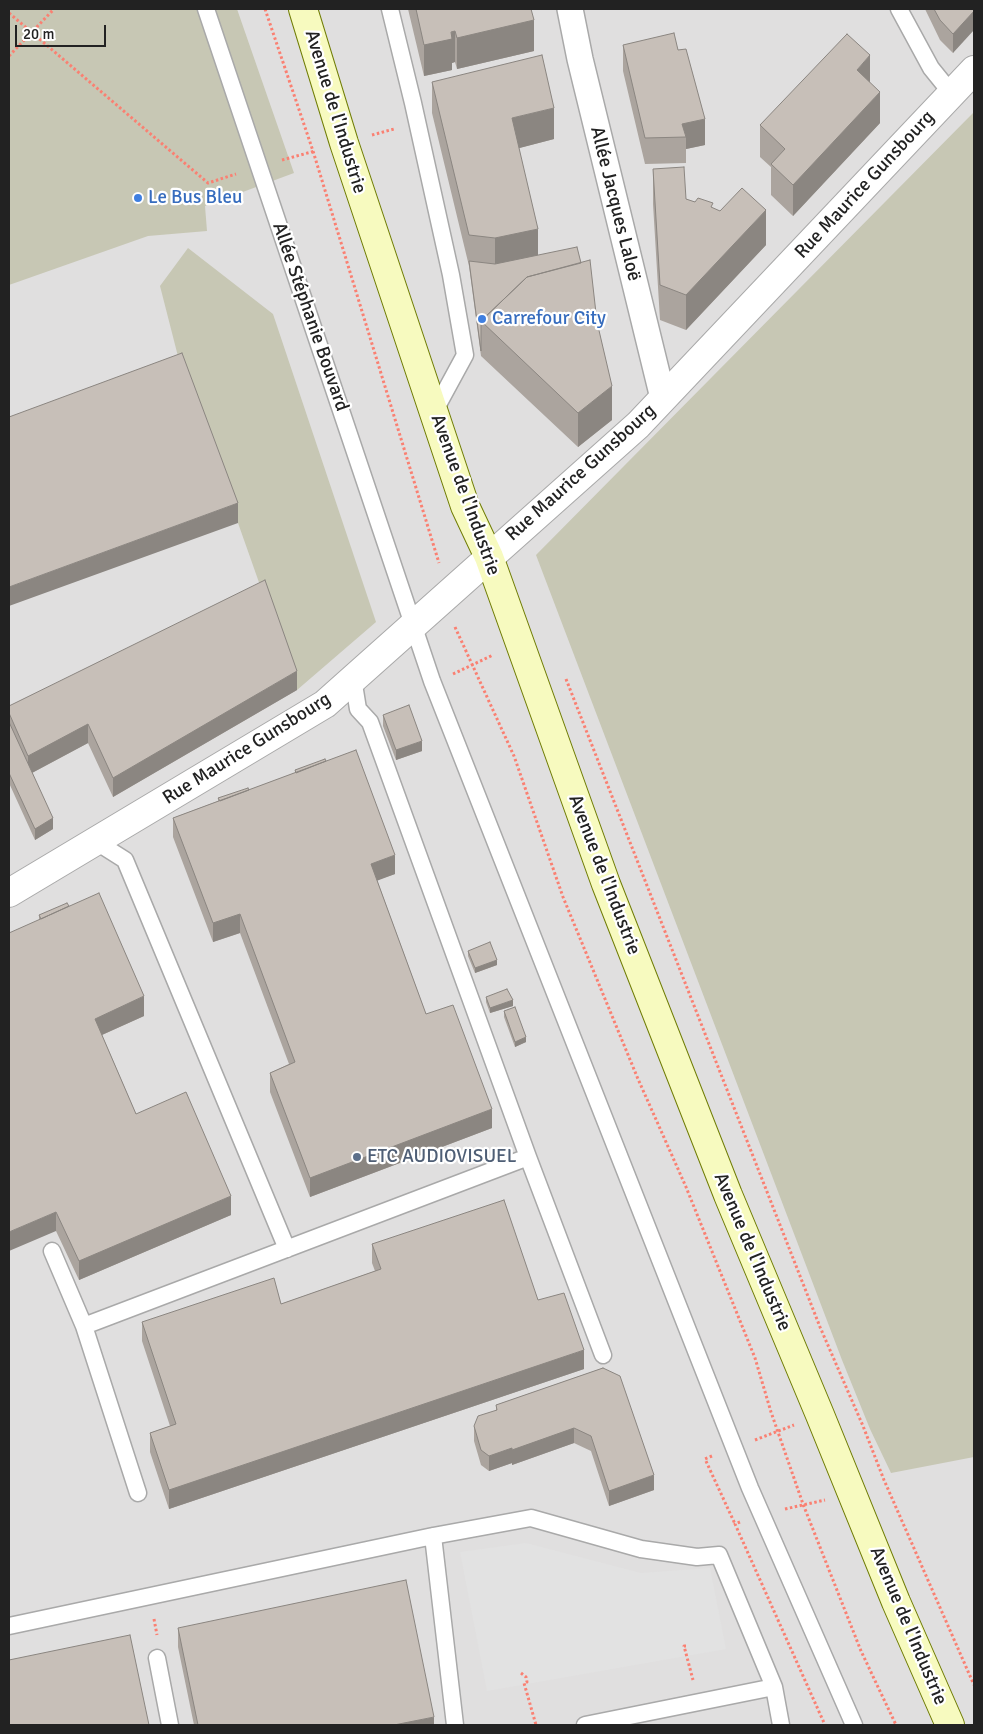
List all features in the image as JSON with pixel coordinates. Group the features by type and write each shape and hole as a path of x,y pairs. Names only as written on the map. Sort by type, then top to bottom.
{"main road":[{"name":"Avenue de l'Industrie","path":"303,9 344,143 465,506 489,557 606,884 699,1122 892,1593 950,1725"}],"street":[{"name":"Allée Jacques Laloë","path":"570,9 580,59 663,398"},
{"name":"Rue Maurice Gunsbourg","path":"9,893 325,704 638,424 974,70"}],"lane":[{"name":"Allée Stéphanie Bouvard","path":"206,9 414,625"},
{"path":"390,9 451,275 465,355 434,412"},
{"path":"899,9 931,68 952,94"},
{"path":"414,625 432,681 750,1488 854,1725"},
{"path":"353,678 358,710 370,722 528,1157 603,1355"},
{"path":"95,841 125,860 286,1249"},
{"path":"84,1326 528,1157"},
{"path":"52,1251 84,1326 138,1492"},
{"path":"9,1626 433,1536 531,1518 641,1549 697,1557 719,1555 774,1686 781,1725"},
{"path":"433,1536 455,1725"},
{"path":"158,1660 170,1725"},
{"path":"586,1725 774,1686"}],"path":[{"path":"9,56 54,9"},
{"path":"265,9 313,151 448,594 455,625 514,756 563,897 638,1079 686,1187 737,1313 755,1358 771,1412 803,1504 861,1651 896,1725"},
{"path":"9,12 208,182 313,151 394,130 388,109 413,103"},
{"path":"820,1327 884,1480 974,1685"},
{"path":"149,1596 163,1662 158,1660"},
{"path":"686,1646 684,1646 699,1702"},
{"path":"521,1673 526,1677 527,1682 524,1684 536,1725"}],"shaded area":[{"path":"9,9 974,9 974,1725 9,1725"},
{"path":"9,9 237,9 294,173 205,206 207,231 148,236 9,285"},
{"path":"974,112 974,1457 891,1473 870,1429 842,1360 536,555"},
{"path":"188,248 273,314 376,622 297,690 182,372 160,286"},
{"path":"526,1543 641,1573 710,1568 726,1649 487,1691 460,1552"}],"building":[{"path":"416,9 531,9 534,20 457,38 455,31 451,32 452,39 424,45"},
{"path":"934,9 974,9 974,11 953,34 940,20"},
{"path":"674,33 678,50 686,49 705,119 682,124 686,137 645,138 623,45"},
{"path":"847,34 870,55 857,70 880,92 793,185 771,164 785,149 760,125"},
{"path":"542,55 554,108 512,118 538,229 495,238 469,235 432,82"},
{"path":"684,167 686,199 695,202 698,198 713,203 711,207 720,211 742,188 766,210 686,295 660,285 653,169"},
{"path":"577,247 581,263 527,277 481,321 481,351 469,261 495,264"},
{"path":"590,260 597,322 612,386 578,413 481,321 527,277"},
{"path":"182,353 238,503 9,587 9,417"},
{"path":"265,580 297,671 113,778 88,724 28,756 9,713 9,706"},
{"path":"409,705 422,741 396,750 383,715"},
{"path":"9,722 53,818 35,829 9,773"},
{"path":"356,750 395,855 371,864 426,1014 453,1005 492,1109 310,1178 270,1073 295,1062 240,914 213,923 173,818"},
{"path":"325,759 326,761 296,773 295,770"},
{"path":"248,788 249,790 220,801 218,798"},
{"path":"99,893 144,996 95,1019 136,1114 186,1092 231,1196 79,1261 56,1212 9,1232 9,933"},
{"path":"67,903 69,906 41,919 39,915"},
{"path":"490,942 497,960 475,968 468,951"},
{"path":"507,989 513,1000 490,1008 486,997"},
{"path":"515,1007 526,1037 515,1042 504,1011"},
{"path":"504,1200 538,1300 564,1293 584,1350 169,1490 150,1433 176,1424 142,1322 274,1278 281,1304 381,1269 372,1244"},
{"path":"603,1368 620,1376 654,1475 609,1491 591,1436 574,1428 489,1456 481,1450 474,1426 478,1416 497,1410 496,1405"},
{"path":"406,1580 434,1717 394,1725 198,1725 178,1628"},
{"path":"130,1635 149,1725 9,1725 9,1660"}],"place":[{"name":"Le Bus Bleu","path":"138,198"},
{"name":"Carrefour City","path":"482,319"},
{"name":"ETC AUDIOVISUEL","path":"357,1157"}]}
